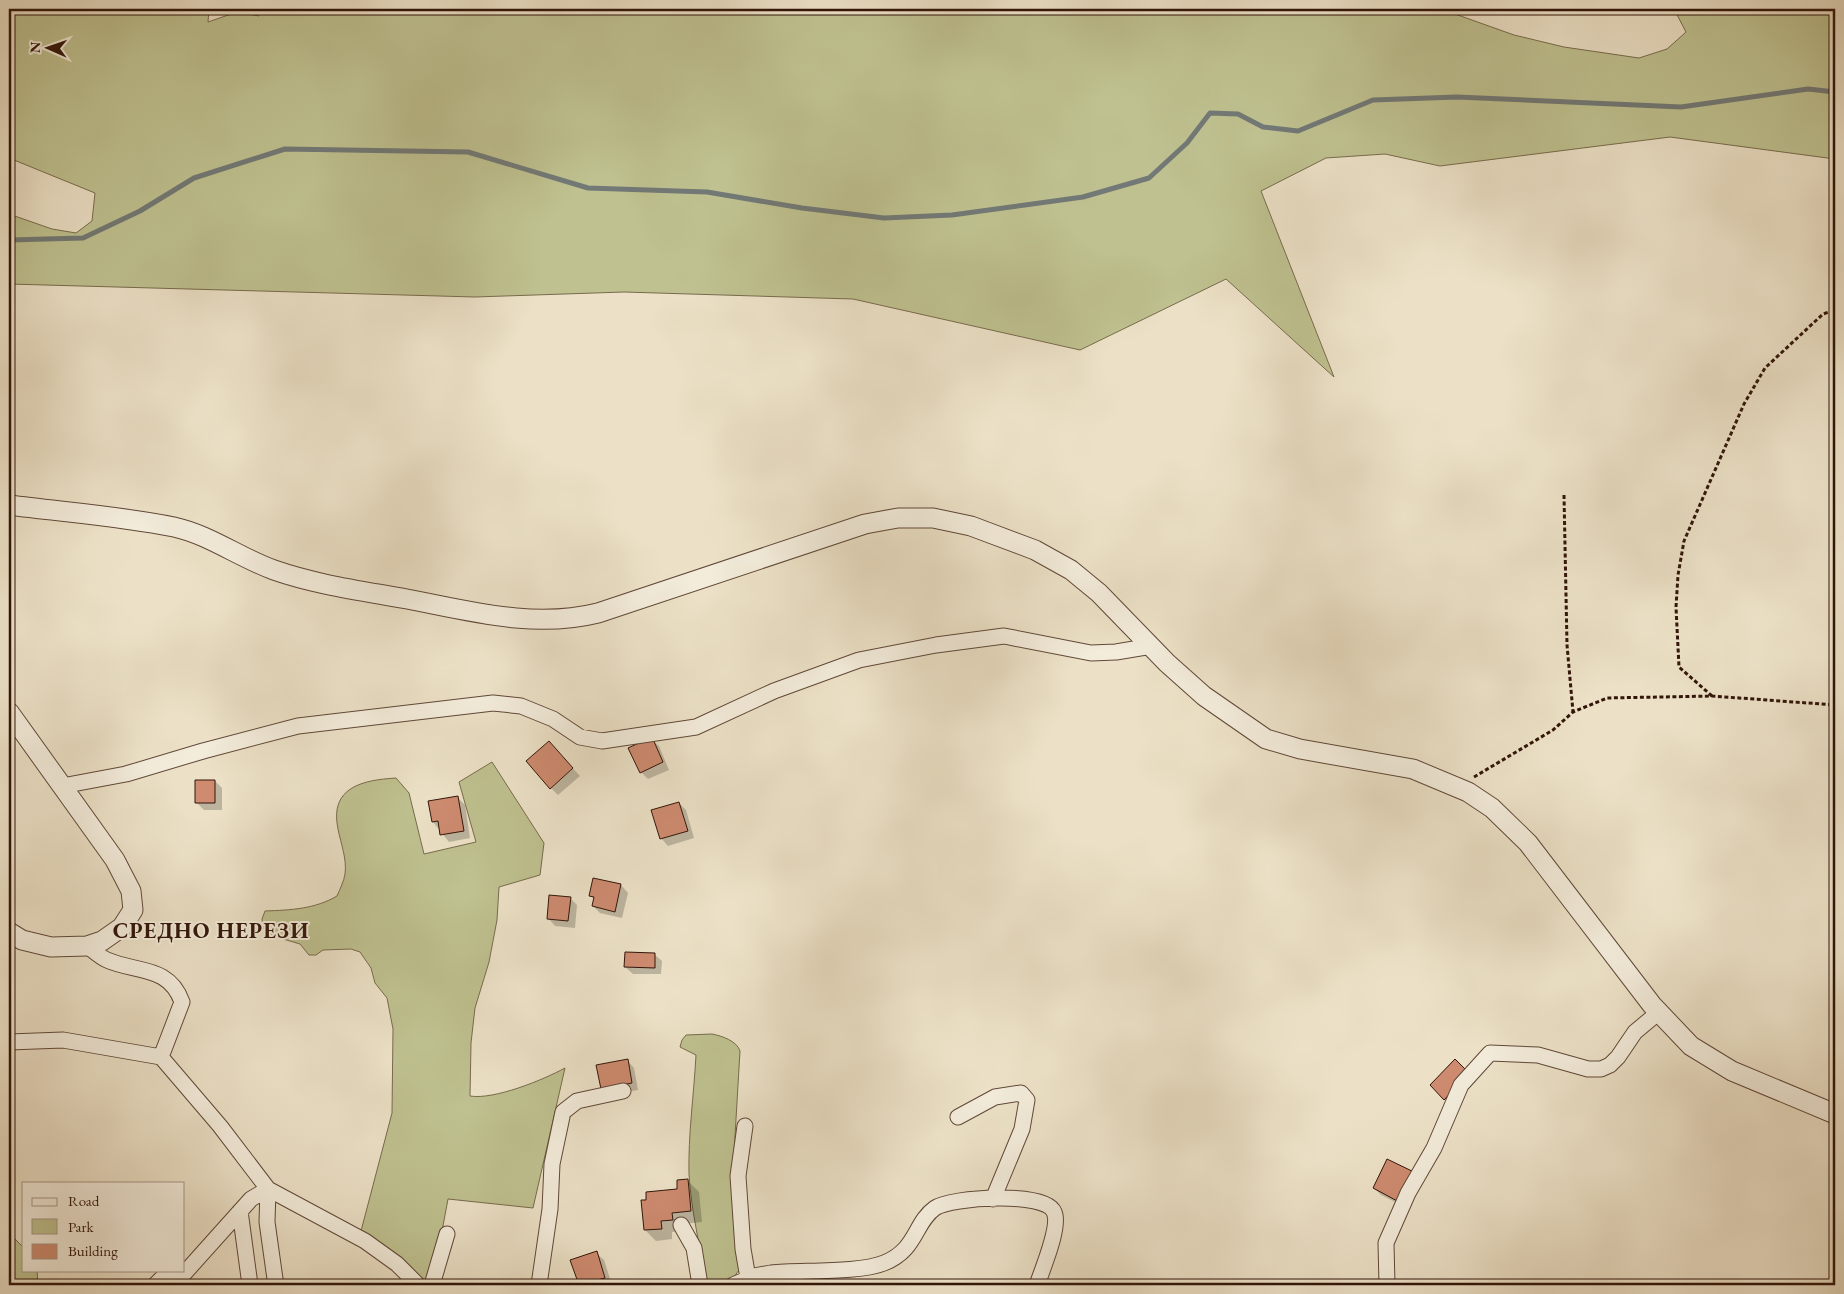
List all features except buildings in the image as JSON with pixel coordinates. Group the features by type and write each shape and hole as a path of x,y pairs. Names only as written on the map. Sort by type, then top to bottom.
{"street":[{"path":"9,505 175,527 204,537 272,569 306,580 504,617 548,621 574,619 606,611 865,524 898,518 933,518 972,526 1035,550 1072,570 1099,593 1204,696 1266,739 1300,749 1412,769 1458,786 1492,808 1528,843 1659,1012 1691,1046 1732,1071 1835,1114"},
{"path":"62,786 126,774 210,749 298,726 494,703 521,706 553,719 580,736 602,741 696,727 774,691 859,660 936,645 1004,636 1090,653 1116,652 1152,646"},
{"path":"9,712 115,860 131,891 132,910 122,927 102,941 87,946 51,947 22,940 9,932"},
{"path":"87,946 107,960 138,968 164,978 177,988 182,1002 161,1057"},
{"path":"1388,1285 1386,1243 1408,1193 1434,1148 1461,1085 1490,1053 1538,1055 1588,1069 1601,1069 1618,1057 1645,1021 1659,1012"},
{"path":"9,1042 63,1040 161,1057 220,1126 268,1189 365,1241 397,1264 418,1285"},
{"path":"538,1285 550,1209 552,1164 563,1112 578,1101 623,1091"},
{"path":"958,1117 1005,1094 1021,1092 1027,1100 1022,1129 993,1199"},
{"path":"745,1126 738,1176 742,1241 748,1278"},
{"path":"155,1285 162,1277 176,1279 182,1276 251,1199 268,1189"},
{"path":"268,1189 267,1222 275,1279"},
{"path":"733,1285 748,1278 787,1271 880,1265 907,1248 928,1215 936,1207 950,1203 993,1199 1037,1200 1051,1207 1055,1213 1054,1230 1037,1285"},
{"path":"240,1211 250,1285"},
{"path":"681,1225 694,1248 700,1285"},
{"path":"432,1285 447,1234"}],"path":[{"path":"1712,696 1680,667 1676,607 1678,575 1684,541 1744,404 1765,368 1823,314 1835,310"},
{"path":"1564,495 1567,645 1573,712"},
{"path":"1458,786 1553,730 1573,712 1607,698 1712,696 1835,705"}],"green space":[{"path":"9,9 209,9 208,22 237,12 259,16 259,9 1441,9 1514,35 1564,47 1639,58 1667,49 1686,32 1674,9 1835,9 1835,159 1670,137 1440,166 1385,154 1326,158 1261,191 1334,377 1226,279 1080,350 853,299 624,292 475,297 9,284 9,214 52,229 76,233 92,221 95,193 9,158"},
{"path":"492,762 544,843 540,875 499,887 497,920 489,962 475,1008 471,1043 470,1096 492,1095 505,1092 532,1083 565,1068 533,1208 448,1199 440,1242 427,1285 396,1256 361,1231 392,1113 393,1029 387,998 375,983 371,968 360,952 351,949 323,950 316,955 309,955 300,944 273,936 263,928 262,919 265,911 311,906 337,896 344,879 345,868 337,815 339,804 351,788 372,781 396,778 409,793 424,854 476,842 459,782"},
{"path":"712,1034 736,1044 740,1051 734,1153 741,1267 731,1280 723,1284 706,1285 689,1174 690,1129 696,1055 680,1047 686,1035"},
{"path":"11,1235 22,1246 22,1272 37,1272 38,1285 9,1285 9,1240"},
{"path":"781,1278 786,1285 745,1285"}],"waterway":[{"path":"9,240 83,238 140,211 194,178 285,149 468,152 588,188 707,192 802,208 884,218 952,215 1083,197 1149,178 1187,143 1210,113 1238,114 1263,127 1298,131 1373,100 1457,97 1681,107 1808,89 1835,92"}],"district":[{"name":"СРЕДНО НЕРЕЗИ","path":"211,930"}]}
